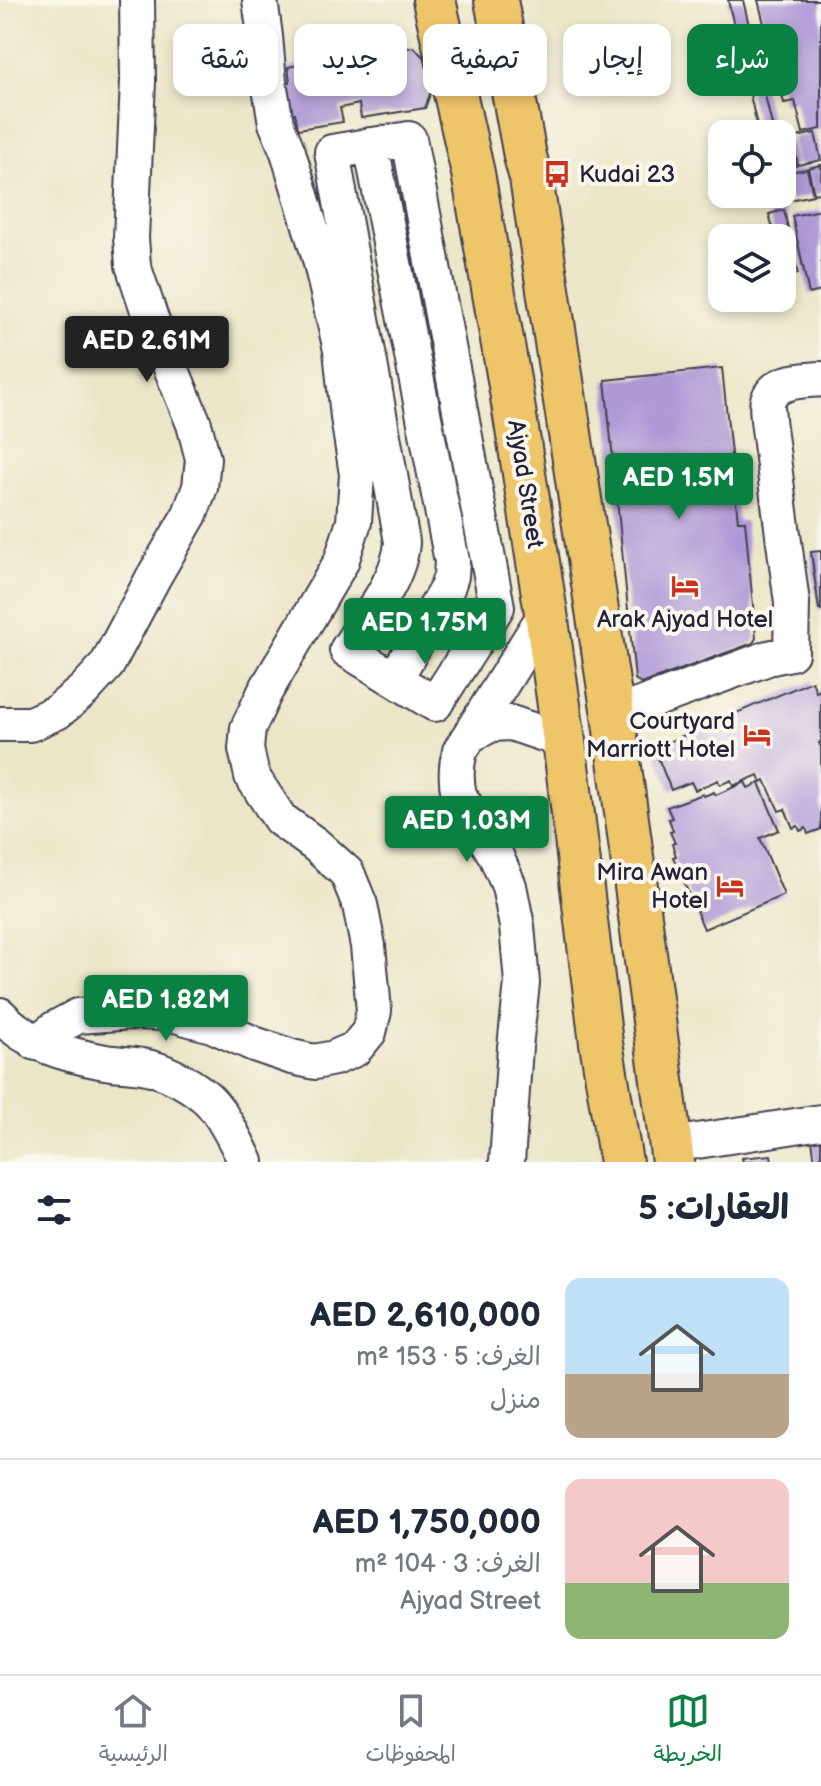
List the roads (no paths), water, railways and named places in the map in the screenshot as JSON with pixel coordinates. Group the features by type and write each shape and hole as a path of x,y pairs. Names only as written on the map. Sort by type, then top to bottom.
{"main road":[{"name":"Ajyad Street","path":"434,0 473,173 511,391 546,613 601,1043 621,1162"},
{"path":"496,0 531,178 613,715 672,1153"}],"street":[{"path":"0,724 30,724 57,712 84,690 107,665 190,514 200,487 203,459 194,424 151,319 133,265 131,238 138,81 137,0"},
{"path":"36,1043 78,1016 168,1013 212,1025 254,1044 315,1062 355,1049 369,1032 374,1011 360,905 347,873 280,819 252,776 246,749 248,728 265,692 341,562 354,522 357,474 341,350 320,259 288,152 276,123 260,0"},
{"path":"409,139 497,607 435,704 347,650 392,578 401,556 402,542 332,152 371,145 409,139"},
{"path":"371,145 452,561 447,588 395,679"},
{"path":"613,715 768,658 806,656 792,603 768,401 776,388 790,382 821,379"},
{"path":"378,601 504,682"},
{"path":"507,1162 522,983 517,926 509,886 496,856 459,795 457,761 460,751 546,613"},
{"path":"470,735 492,724 511,723 564,741"},
{"path":"0,1015 36,1043 104,1062 145,1066 206,1096 246,1162"},
{"path":"672,1153 821,1122"}],"place":[{"name":"Kudai 23","path":"557,174"},
{"name":"Arak Ajyad Hotel","path":"685,586"},
{"name":"Courtyard Marriott Hotel","path":"757,735"},
{"name":"Mira Awan Hotel","path":"730,886"}]}
